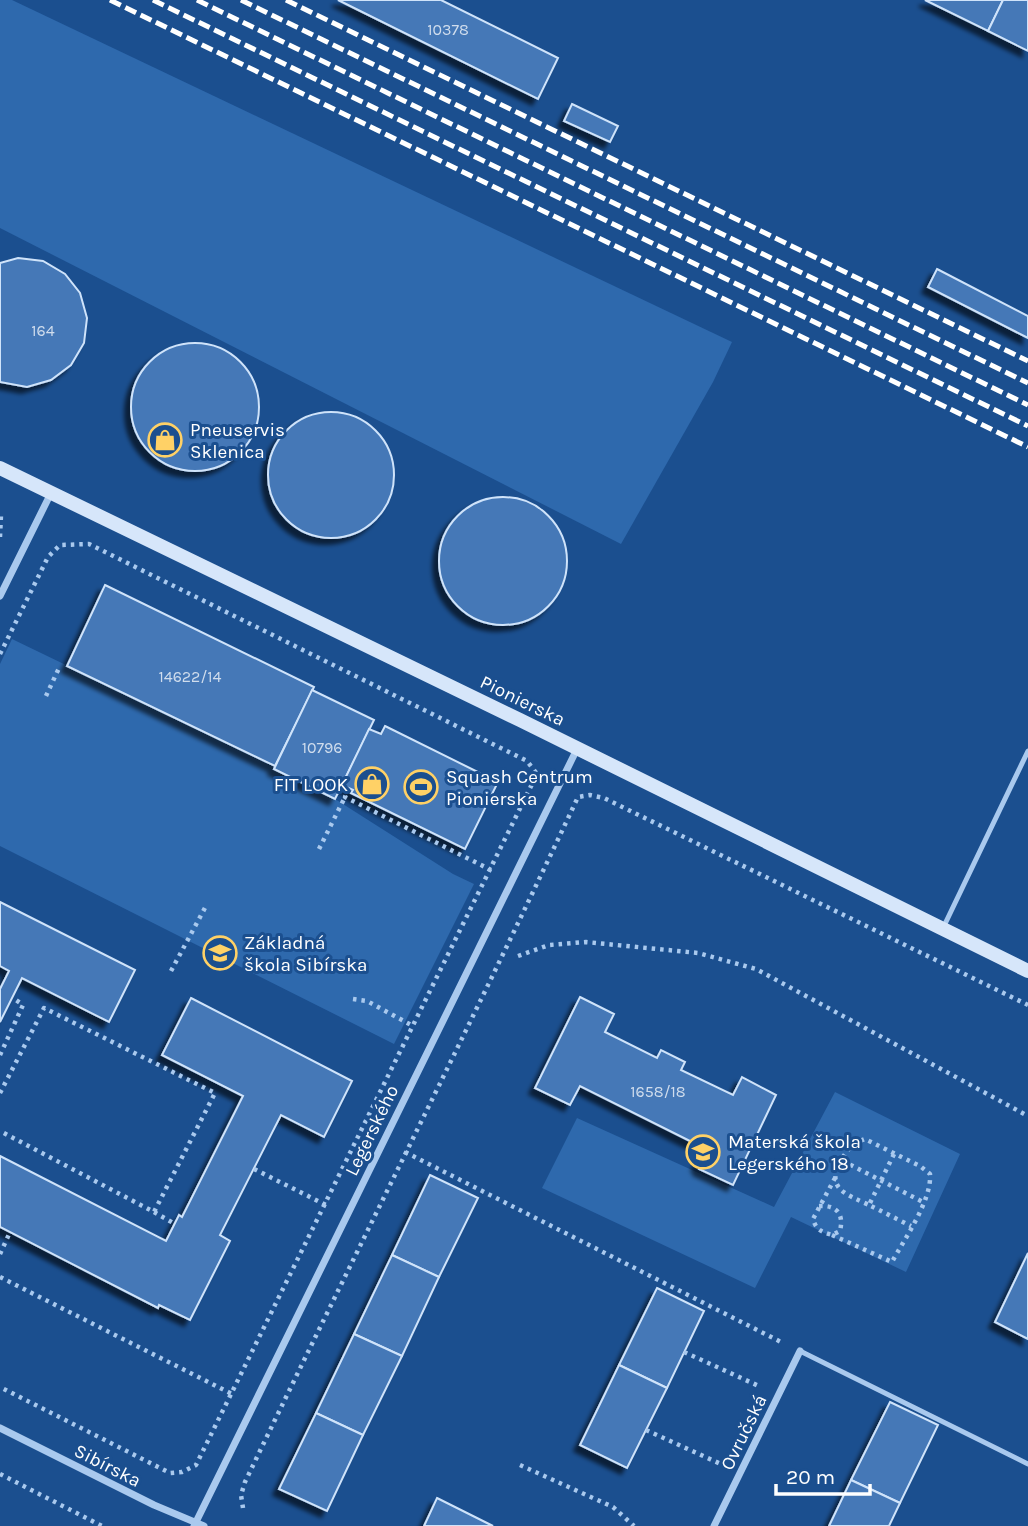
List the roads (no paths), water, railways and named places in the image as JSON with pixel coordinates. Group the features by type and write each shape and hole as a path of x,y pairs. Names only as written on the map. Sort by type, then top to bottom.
{"street":[{"name":"Pionierska","path":"0,468 1028,971"},
{"path":"0,596 51,493"},
{"name":"Legerského","path":"198,1525 577,748"},
{"name":"Ovručská","path":"714,1526 800,1351"},
{"name":"Sibírska","path":"0,1428 198,1525"}],"lane":[{"path":"943,929 1028,751"},
{"path":"800,1351 1028,1464"}],"railway":[{"path":"110,0 1028,447"},
{"path":"153,0 1028,426"},
{"path":"197,0 1028,405"},
{"path":"241,0 1028,383"},
{"path":"286,0 1028,361"}],"place":[{"name":"Pneuservis Sklenica","path":"165,440"},
{"name":"FIT LOOK","path":"372,784"},
{"name":"Squash Centrum Pionierska","path":"421,787"},
{"name":"Základná škola Sibírska","path":"220,953"},
{"name":"Materská škola Legerského 18","path":"703,1152"}]}
